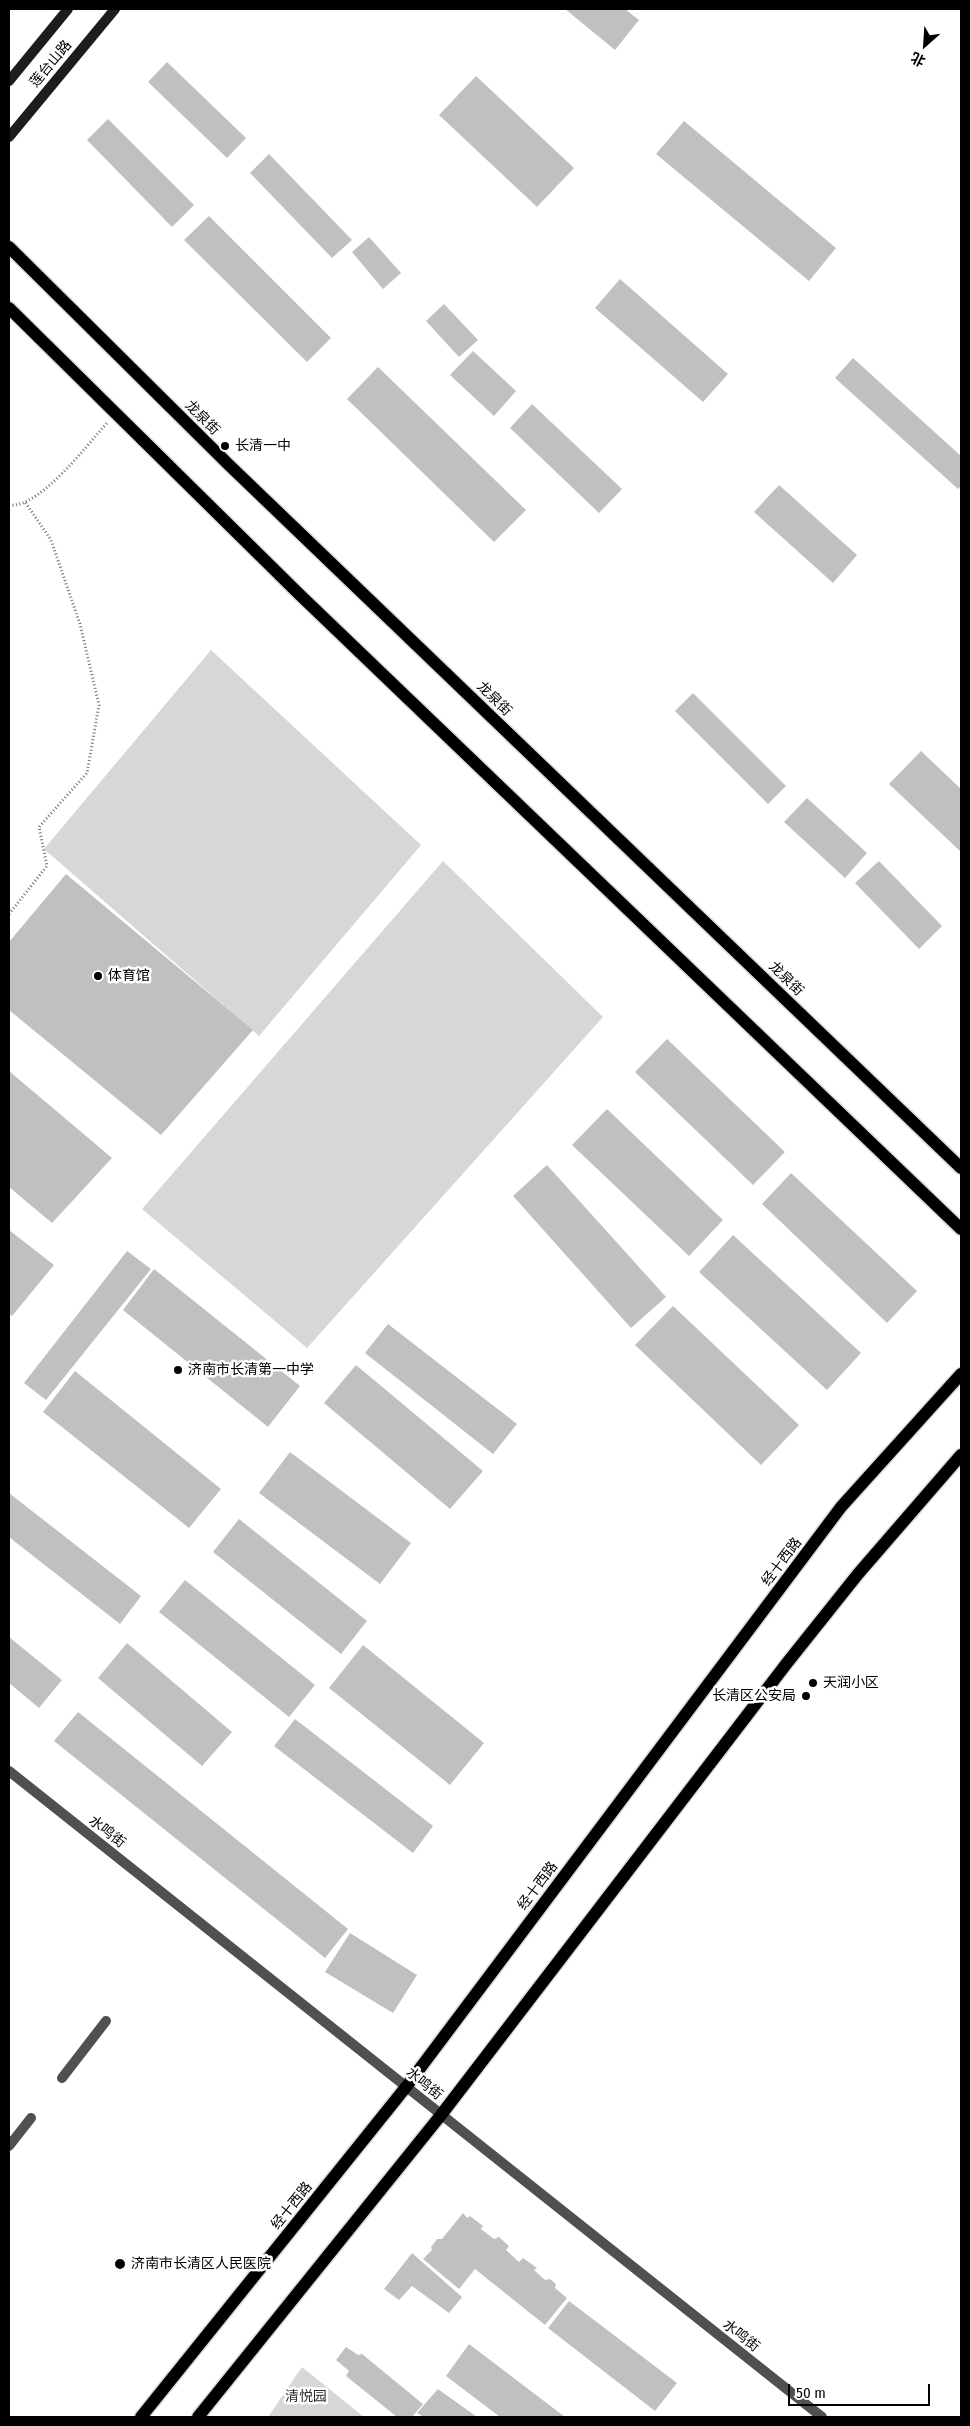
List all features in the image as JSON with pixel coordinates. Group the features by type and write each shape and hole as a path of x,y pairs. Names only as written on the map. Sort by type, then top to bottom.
{"main road":[{"name":"莲台山路","path":"9,81 68,9"},
{"name":"莲台山路","path":"9,137 115,9"},
{"name":"龙泉街","path":"9,247 228,464 961,1168"},
{"path":"9,308 306,601 961,1229"},
{"name":"经十西路","path":"141,2417 406,2086 841,1507 961,1374"},
{"path":"198,2417 441,2116 787,1662 858,1574 961,1455"}],"street":[{"name":"水鸣街","path":"9,1771 822,2417"},
{"path":"62,2078 106,2021"},
{"path":"9,2146 31,2118"}],"path":[{"path":"9,505 18,506 42,492 116,414"},
{"path":"9,914 48,866 39,827 87,772 99,705 80,624 51,540 25,502"}],"green space":[{"path":"211,650 421,845 259,1036 44,849"},
{"path":"443,861 603,1017 307,1348 142,1209"},
{"name":"清悦园","path":"302,2367 364,2417 268,2417"}],"building":[{"path":"565,9 625,9 639,20 615,50"},
{"path":"167,62 246,138 227,158 148,82"},
{"path":"476,76 574,168 537,207 439,115"},
{"path":"108,119 194,205 172,227 87,140"},
{"path":"684,121 836,248 809,281 656,154"},
{"path":"269,154 352,240 332,258 250,173"},
{"path":"209,216 331,338 307,362 184,240"},
{"path":"369,237 401,273 383,289 352,252"},
{"path":"620,279 728,374 703,402 595,308"},
{"path":"444,304 478,340 459,357 426,321"},
{"path":"473,351 516,391 494,416 450,375"},
{"path":"853,358 961,456 961,486 958,489 835,378"},
{"path":"378,367 526,510 494,542 347,399"},
{"path":"532,404 622,489 599,513 510,428"},
{"path":"779,485 857,555 833,583 754,512"},
{"path":"693,693 786,786 768,804 675,711"},
{"path":"921,751 961,789 961,852 889,784"},
{"path":"807,798 867,853 845,878 784,822"},
{"path":"879,861 942,926 919,949 855,883"},
{"name":"体育馆","path":"66,874 253,1030 161,1135 9,1010 9,942"},
{"path":"667,1039 785,1152 753,1185 635,1072"},
{"path":"9,1071 112,1158 52,1223 9,1187"},
{"path":"607,1109 723,1220 689,1256 572,1145"},
{"path":"547,1165 666,1297 631,1328 513,1196"},
{"path":"791,1173 917,1291 887,1323 762,1204"},
{"path":"9,1230 54,1265 12,1316 9,1314"},
{"path":"733,1235 861,1353 827,1390 699,1272"},
{"path":"127,1251 151,1269 46,1400 24,1383"},
{"path":"154,1269 300,1386 268,1427 123,1310"},
{"path":"673,1306 799,1425 761,1465 635,1345"},
{"path":"388,1324 517,1424 493,1454 365,1353"},
{"path":"356,1365 483,1471 450,1509 324,1403"},
{"path":"75,1371 221,1489 189,1528 43,1412"},
{"path":"290,1452 411,1543 380,1584 259,1493"},
{"path":"9,1493 141,1596 120,1624 9,1537"},
{"path":"239,1519 367,1621 341,1654 213,1552"},
{"path":"185,1580 315,1685 289,1717 159,1612"},
{"path":"9,1637 62,1680 39,1708 9,1683"},
{"path":"127,1643 232,1732 202,1766 98,1678"},
{"path":"363,1645 484,1743 450,1785 329,1688"},
{"path":"78,1712 348,1929 325,1958 54,1741"},
{"path":"295,1719 433,1826 413,1853 274,1746"},
{"path":"350,1933 417,1975 393,2013 325,1972"},
{"path":"463,2213 467,2218 470,2216 483,2226 481,2229 494,2239 499,2237 509,2246 506,2250 519,2262 523,2258 537,2268 534,2270 545,2280 550,2279 556,2284 555,2288 567,2298 545,2325 475,2269 459,2289 423,2259 432,2250 431,2247 437,2239 442,2239"},
{"path":"412,2253 462,2297 449,2313 412,2286 399,2300 384,2289"},
{"path":"569,2301 677,2383 655,2411 548,2328"},
{"path":"469,2344 565,2417 500,2417 446,2376"},
{"path":"346,2347 358,2355 362,2354 423,2404 412,2417 397,2417 346,2376 349,2371 336,2360"},
{"path":"438,2389 477,2417 424,2417 417,2413"}],"place":[{"name":"长清一中","path":"225,446"},
{"name":"体育馆","path":"98,976"},
{"name":"济南市长清第一中学","path":"178,1370"},
{"name":"天润小区","path":"813,1683"},
{"name":"长清区公安局","path":"806,1696"},
{"name":"济南市长清区人民医院","path":"120,2264"}]}
